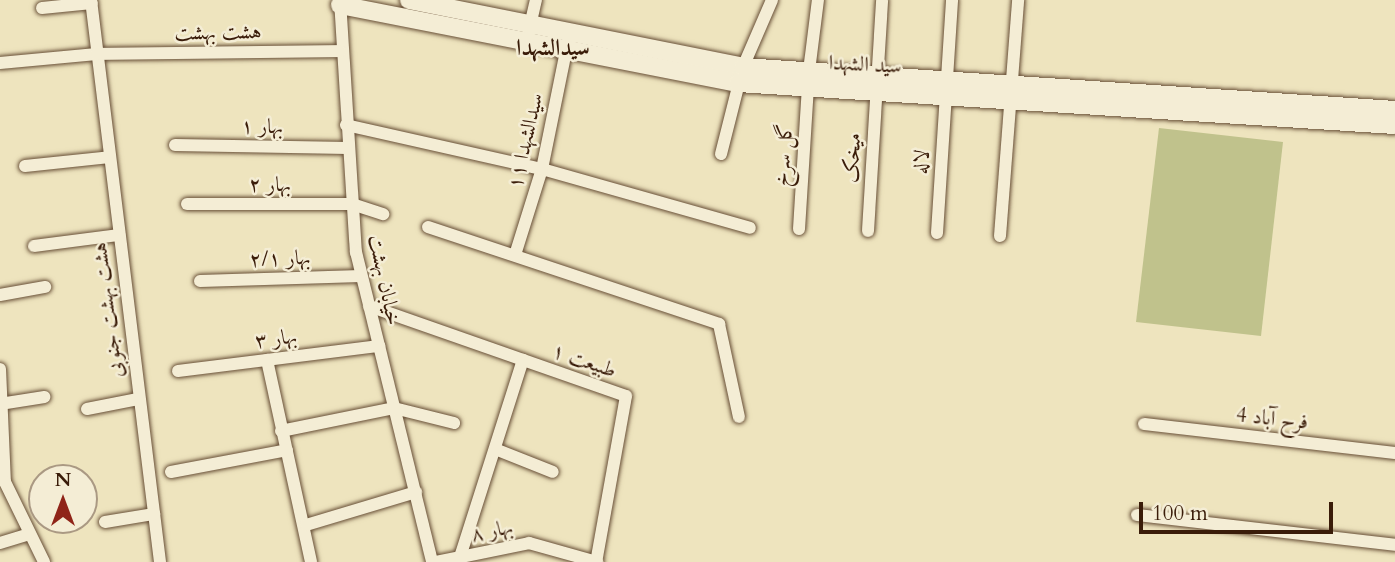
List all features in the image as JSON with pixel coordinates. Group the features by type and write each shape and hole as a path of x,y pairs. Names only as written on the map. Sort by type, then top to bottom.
{"street":[{"name":"سید الشهدا","path":"409,0 528,36"},
{"path":"528,36 536,0"},
{"path":"722,154 741,75 772,0"},
{"name":"گل سرخ","path":"799,229 809,78 818,0"},
{"name":"میخک","path":"868,231 882,0"},
{"name":"لاله","path":"937,233 952,0"},
{"path":"1000,236 1018,0"},
{"path":"42,8 91,2"},
{"name":"هشت بهشت جنوبی","path":"91,2 160,562"},
{"name":"سید الشهدا","path":"340,2 741,75 877,80 1095,96 1395,125"},
{"name":"خیابان بهشت","path":"340,2 340,51 352,204 361,276 434,562"},
{"name":"سیدالشهدا ۱۱","path":"515,255 542,169 567,43"},
{"name":"هشت بهشت","path":"0,63 97,54 340,51"},
{"name":"سید الشهدا","path":"1095,96 1395,110"},
{"path":"346,125 542,169 750,228"},
{"name":"بهار ۱","path":"175,145 348,148"},
{"path":"25,166 110,157"},
{"name":"بهار ۲","path":"187,204 352,204 383,214"},
{"path":"428,227 719,324 739,417"},
{"path":"34,246 119,235"},
{"name":"بهار ۲/۱","path":"200,281 361,276"},
{"path":"0,295 45,287"},
{"name":"طبیعت ۱","path":"369,306 626,396 596,562"},
{"name":"بهار ۳","path":"178,371 379,346"},
{"path":"267,360 281,431 306,525 312,562"},
{"path":"460,557 523,360"},
{"path":"0,369 2,482 28,532"},
{"path":"2,404 44,397"},
{"path":"88,409 138,399"},
{"path":"281,431 394,408 454,423"},
{"name":"فرح آباد 4","path":"1144,424 1395,453"},
{"path":"495,449 553,472"},
{"path":"171,472 287,450"},
{"path":"306,525 416,492"},
{"path":"105,522 154,514"},
{"path":"1137,516 1395,545"},
{"path":"0,542 29,534 42,559"},
{"name":"بهار ۸","path":"434,562 529,543 596,562"}],"green space":[{"path":"1159,128 1283,142 1261,336 1136,322"}],"district":[{"name":"سیدالشهدا","path":"553,48"}]}
